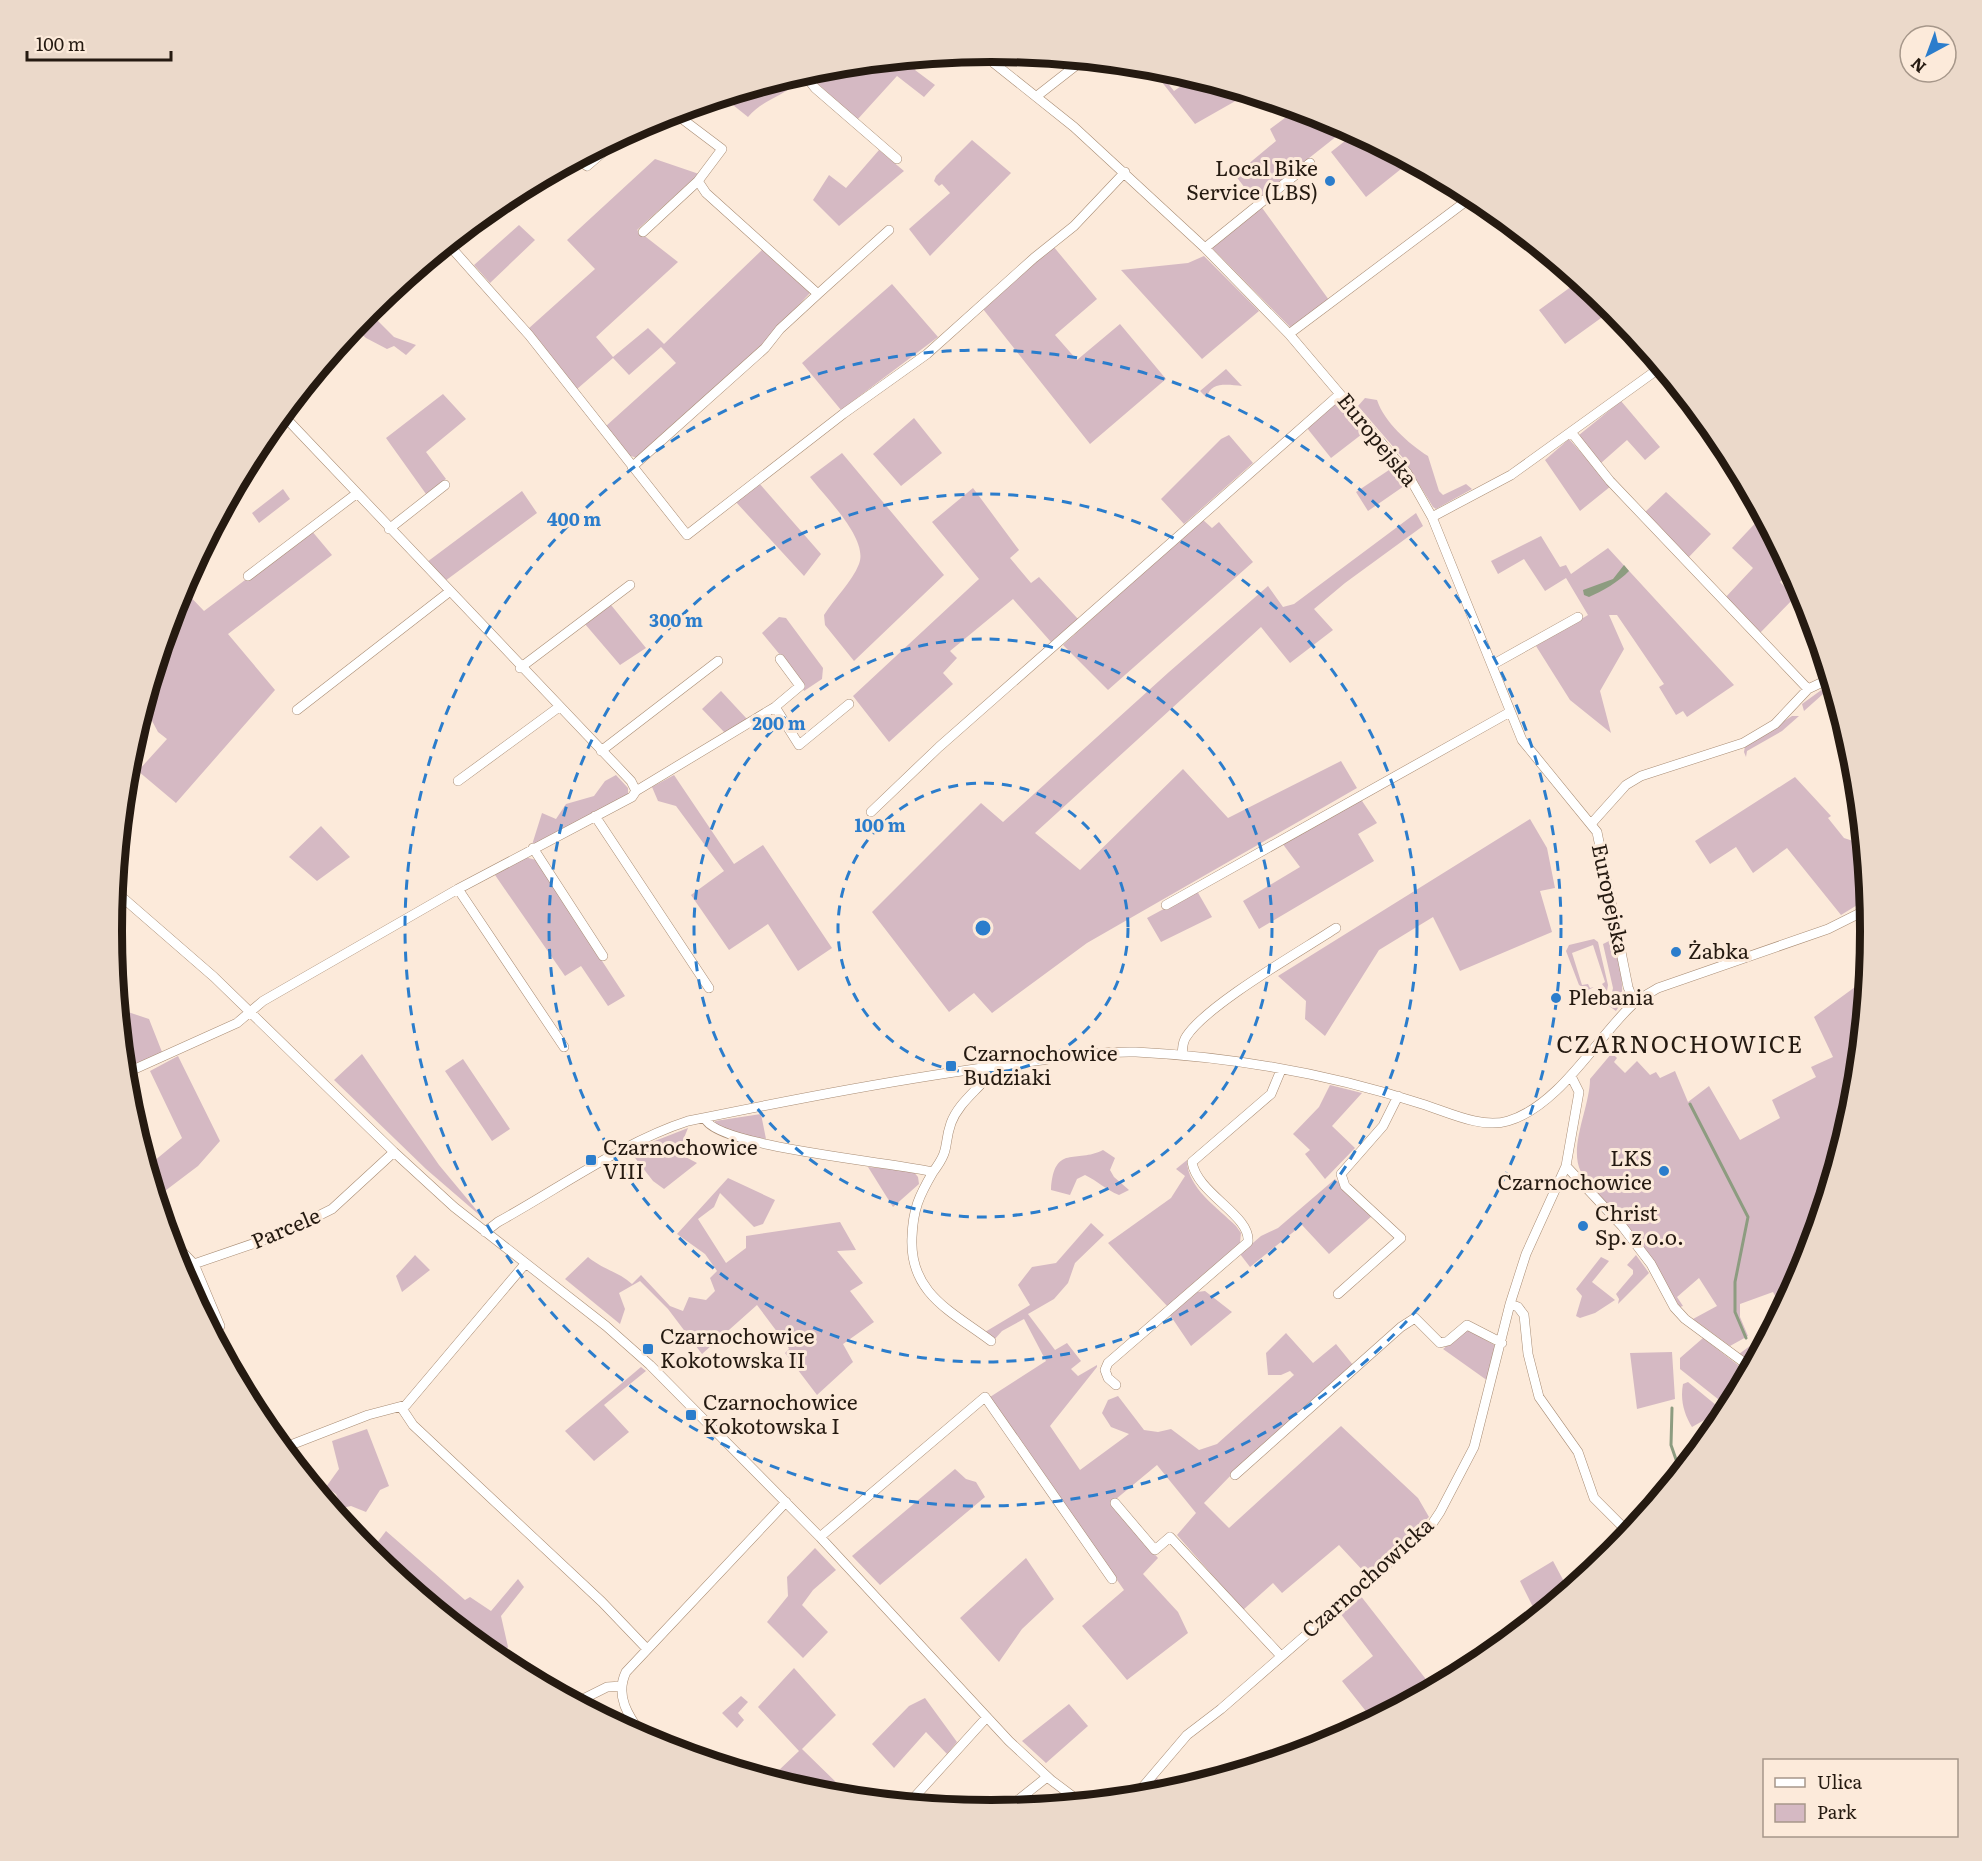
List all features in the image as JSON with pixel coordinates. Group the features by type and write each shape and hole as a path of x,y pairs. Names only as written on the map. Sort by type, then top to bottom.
{"street":[{"name":"Europejska","path":"997,62 1125,172 1205,248 1289,334 1407,473 1432,517 1510,712 1531,752 1591,824 1601,847 1628,987 1634,1003"},
{"path":"1037,96 1075,66"},
{"path":"809,81 897,159"},
{"path":"643,232 698,181 722,149 682,119"},
{"path":"584,164 587,166 600,155"},
{"path":"1205,248 1310,164"},
{"path":"452,249 529,336 687,535 843,414 927,354 1034,258 1074,226 1125,172"},
{"path":"698,181 706,193 818,294"},
{"path":"1289,334 1463,201"},
{"path":"632,467 765,348 780,329 890,230"},
{"path":"1432,517 1511,475 1655,371"},
{"path":"871,812 948,739 1341,394"},
{"path":"288,420 520,668 631,781 636,791"},
{"path":"1571,432 1610,481 1808,689"},
{"path":"389,529 445,485"},
{"path":"248,576 356,494"},
{"path":"520,668 630,585"},
{"path":"297,710 449,592"},
{"path":"1492,665 1578,617"},
{"path":"134,1070 237,1023 250,1011 458,890 532,848 632,797 636,791 775,707 800,686 780,659"},
{"path":"601,751 718,661"},
{"path":"1591,824 1626,785 1641,776 1743,743 1775,724 1808,689 1823,682"},
{"path":"775,707 799,745 849,704"},
{"path":"458,781 559,707"},
{"path":"1166,905 1510,712"},
{"path":"595,816 709,988"},
{"path":"532,848 603,956"},
{"path":"458,890 564,1047"},
{"path":"123,898 182,947 394,1152 485,1232 610,1329 643,1359 820,1537 987,1718 1047,1777 1072,1795"},
{"path":"485,1232 493,1225 649,1137 677,1125 901,1079 1108,1053 1182,1055 1340,1079 1462,1117 1494,1124 1521,1116 1571,1076 1634,1003 1658,988 1828,930 1859,914"},
{"path":"1182,1055 1187,1035 1216,1009 1336,928"},
{"path":"980,1069 981,1084 961,1105 952,1122 949,1145 944,1157 917,1199 913,1218 912,1262 918,1277 929,1293 991,1341"},
{"path":"1116,1385 1108,1378 1105,1370 1108,1363 1248,1242 1245,1228 1201,1183 1193,1172 1192,1162 1271,1094 1281,1070"},
{"name":"Czarnochowicka","path":"1144,1786 1187,1735 1430,1527 1440,1512 1474,1447 1510,1304 1526,1254 1566,1166 1578,1092 1571,1076"},
{"path":"1338,1294 1401,1238 1345,1186 1341,1174 1383,1126 1398,1096"},
{"path":"705,1118 708,1125 740,1138 847,1159 911,1166 933,1172"},
{"name":"Parcele","path":"189,1266 284,1233 332,1209 394,1152"},
{"path":"1566,1166 1622,1226 1651,1264 1674,1307 1685,1319 1745,1363"},
{"path":"185,1254 194,1264 220,1326"},
{"path":"291,1445 368,1415 401,1407 410,1402 525,1264"},
{"path":"1510,1304 1518,1307 1524,1315 1530,1363 1539,1397 1578,1452 1589,1489 1606,1511 1622,1526"},
{"path":"1235,1475 1392,1334 1415,1318 1440,1342 1448,1341 1467,1325 1502,1343"},
{"path":"820,1537 985,1397 1112,1579"},
{"path":"401,1407 413,1425 602,1602 647,1649"},
{"path":"634,1722 625,1708 622,1686 626,1672 786,1502"},
{"path":"1115,1503 1155,1550 1170,1537 1281,1656"},
{"path":"585,1698 607,1687 622,1686"},
{"path":"915,1796 987,1718"},
{"path":"1019,1799 1047,1777"}],"green space":[{"path":"920,65 915,70 935,85 924,97 897,76 857,120 815,81 821,78 878,69"},
{"path":"1158,78 1164,79 1174,91 1185,84 1240,99 1195,124"},
{"path":"795,84 759,106 748,117 730,102"},
{"path":"1289,115 1339,135 1255,201 1235,175 1276,141 1270,129"},
{"path":"1348,139 1395,162 1401,169 1366,197 1331,152"},
{"path":"972,140 1011,173 930,256 909,229 950,193 942,184 939,186 934,181 936,176"},
{"path":"879,150 904,171 839,226 813,200 829,175 846,188"},
{"path":"655,159 699,174 637,230 678,262 596,337 613,357 648,328 664,344 763,249 810,293 765,343 637,458 628,455 606,426 676,363 661,347 629,375 613,358 577,389 528,329 595,269 567,240"},
{"path":"1260,205 1329,300 1291,328 1212,248 1212,245"},
{"path":"519,225 535,240 490,283 474,265"},
{"path":"1053,246 1097,299 1055,335 1077,360 1120,324 1166,379 1090,444 983,309"},
{"path":"1204,256 1259,311 1202,359 1121,270 1188,263"},
{"path":"892,284 938,337 841,410 802,363"},
{"path":"1573,285 1604,316 1565,344 1539,310"},
{"path":"375,318 394,337 416,345 406,355 394,346 387,349 361,333"},
{"path":"1226,369 1242,386 1216,386 1207,398 1200,391"},
{"path":"443,394 466,419 426,452 446,479 426,494 386,438"},
{"path":"1365,398 1377,400 1385,416 1398,432 1428,456 1439,491 1443,495 1466,484 1472,489 1436,509 1433,507 1403,458 1358,406"},
{"path":"1621,401 1660,447 1645,460 1627,440 1601,463 1579,435"},
{"path":"1336,403 1343,404 1366,431 1331,458 1307,428"},
{"path":"914,418 942,453 901,486 873,454"},
{"path":"1229,435 1253,463 1184,524 1161,499 1221,439"},
{"path":"1569,439 1611,486 1580,511 1545,460"},
{"path":"842,453 944,575 854,661 825,625 824,615 859,564 858,543 844,519 810,477"},
{"path":"1395,466 1407,484 1368,511 1356,492"},
{"path":"759,483 821,554 804,576 735,501"},
{"path":"973,488 1019,550 1010,558 1031,583 1039,577 1078,619 1051,642 1013,599 950,651 957,658 943,673 953,684 889,742 853,696 979,579 932,522"},
{"path":"283,489 290,499 259,523 252,513"},
{"path":"522,491 537,513 445,581 427,562"},
{"path":"1666,492 1711,534 1687,559 1644,513"},
{"path":"1416,513 1423,526 1345,583 1314,609 1333,630 1290,663 1261,627 1035,833 1080,870 1183,769 1228,818 1341,761 1357,788 1087,943 992,1013 974,993 949,1012 872,912 981,803 1003,822 1268,586 1283,607 1294,604"},
{"path":"1202,519 1212,528 1219,522 1253,562 1108,690 1063,645"},
{"path":"1757,521 1785,577 1780,582 1794,598 1759,634 1724,599 1753,568 1732,548"},
{"path":"311,530 332,555 228,634 275,690 176,803 138,771 167,739 158,732 150,716 168,651 189,595 204,611"},
{"path":"1541,536 1560,567 1566,565 1571,574 1608,548 1734,685 1687,717 1683,711 1676,715 1659,687 1664,684 1617,615 1609,615 1624,649 1600,691 1611,733 1570,700 1536,646 1588,615 1566,578 1545,591 1524,559 1498,574 1491,561"},
{"path":"611,605 646,648 620,665 585,624"},
{"path":"779,617 786,618 823,668 822,679 804,691 800,679 762,633"},
{"path":"1825,688 1826,692 1804,711 1802,704"},
{"path":"721,691 747,719 725,733 702,709"},
{"path":"1792,716 1799,716 1782,731 1747,751 1746,757 1745,746"},
{"path":"616,775 628,788 628,795 531,848 542,813 556,819 566,804 594,796 605,781"},
{"path":"674,775 734,864 763,845 832,948 798,971 768,924 729,950 691,895 724,871 676,806 658,801 652,787"},
{"path":"1795,777 1831,816 1828,818 1844,838 1855,842 1859,904 1841,915 1787,848 1753,873 1736,847 1710,864 1695,841"},
{"path":"1360,798 1377,823 1358,834 1374,861 1259,929 1243,901 1300,867 1282,843"},
{"path":"1530,819 1547,848 1555,888 1540,891 1552,932 1460,971 1433,917 1379,950 1325,1036 1305,1019 1306,1001 1278,976"},
{"path":"321,826 350,857 317,881 289,857"},
{"path":"525,857 536,860 625,996 608,1006 581,966 565,976 495,875"},
{"path":"1197,891 1212,917 1161,942 1147,918"},
{"path":"1594,939 1598,942 1608,985 1607,991 1602,984 1605,982 1593,945 1572,953 1582,985 1588,984 1590,988 1594,987 1588,990 1579,985 1566,951 1569,945"},
{"path":"1613,939 1622,986 1622,996 1616,1011 1609,1006 1613,988 1603,944"},
{"path":"1858,985 1853,1044 1843,1100 1814,1210 1777,1299 1773,1292 1740,1304 1740,1317 1748,1336 1730,1346 1693,1319 1717,1306 1699,1278 1677,1297 1683,1306 1680,1307 1653,1265 1578,1174 1581,1172 1577,1151 1578,1139 1590,1079 1612,1053 1617,1058 1614,1062 1625,1073 1637,1061 1650,1075 1656,1072 1660,1078 1675,1071 1688,1102 1709,1086 1740,1140 1780,1118 1772,1100 1816,1077 1811,1067 1833,1057 1814,1017"},
{"path":"126,1011 149,1019 162,1052 133,1065"},
{"path":"362,1054 439,1165 484,1219 426,1169 334,1080"},
{"path":"178,1056 220,1141 198,1166 163,1193 154,1161 182,1138 150,1071"},
{"path":"463,1059 510,1129 492,1141 445,1071"},
{"path":"1330,1085 1362,1093 1332,1126 1355,1148 1325,1179 1305,1154 1310,1150 1293,1134 1319,1107"},
{"path":"761,1114 766,1139 736,1134 716,1126 715,1121"},
{"path":"688,1128 678,1153 697,1163 664,1189 653,1181 632,1154 642,1146"},
{"path":"1103,1150 1115,1158 1110,1170 1114,1177 1129,1190 1119,1195 1085,1175 1077,1179 1070,1195 1051,1190 1053,1175 1062,1160"},
{"path":"1187,1160 1192,1180 1205,1197 1236,1226 1241,1233 1240,1243 1169,1308 1108,1243 1171,1198 1185,1176 1176,1169"},
{"path":"868,1167 912,1170 918,1177 919,1184 893,1207"},
{"path":"728,1178 775,1200 763,1224 754,1227 720,1193 714,1207 698,1219 726,1263 746,1248 746,1236 840,1222 856,1250 837,1251 863,1283 850,1291 874,1322 843,1344 853,1362 817,1395 785,1353 789,1349 787,1345 757,1305 702,1354 668,1309 640,1281 619,1293 625,1309 620,1324 565,1279 588,1257 632,1284 641,1275 670,1306 683,1311 689,1297 706,1300 715,1291 710,1278 717,1271 705,1254 677,1234"},
{"path":"1335,1179 1373,1215 1329,1254 1302,1225 1250,1267 1240,1254 1261,1236 1278,1228"},
{"path":"1091,1223 1104,1235 1075,1263 1068,1283 1054,1299 1028,1314 1055,1350 1067,1343 1081,1361 1071,1369 1078,1376 1097,1365 1050,1426 1080,1470 1129,1434 1111,1427 1102,1413 1108,1400 1118,1396 1144,1430 1158,1432 1171,1429 1199,1450 1217,1444 1294,1375 1290,1371 1281,1375 1268,1375 1266,1353 1286,1333 1313,1363 1336,1344 1353,1365 1233,1473 1204,1503 1229,1528 1341,1426 1418,1498 1429,1517 1366,1574 1339,1545 1282,1593 1273,1583 1243,1610 1177,1535 1196,1513 1157,1465 1110,1504 1158,1558 1143,1574 1178,1612 1188,1633 1127,1680 1082,1626 1124,1590 990,1397 1046,1361 1024,1319 1002,1331 994,1340 985,1332 1030,1305 1018,1285 1032,1267 1056,1263"},
{"path":"415,1255 430,1270 402,1292 396,1276"},
{"path":"1636,1255 1649,1273 1618,1304 1619,1299 1616,1294 1633,1274 1633,1270 1627,1265"},
{"path":"1601,1257 1609,1261 1592,1282 1615,1300 1595,1313 1580,1318 1576,1316 1582,1296 1576,1289"},
{"path":"1205,1291 1232,1312 1191,1346 1170,1315 1197,1292"},
{"path":"1467,1329 1496,1346 1488,1381 1443,1349"},
{"path":"1703,1338 1742,1368 1721,1402 1680,1369 1680,1358"},
{"path":"1754,1343 1755,1344 1746,1361 1739,1354"},
{"path":"1672,1352 1675,1399 1637,1409 1630,1353"},
{"path":"641,1367 646,1371 604,1405 629,1432 594,1461 565,1431"},
{"path":"1688,1382 1718,1407 1712,1416 1692,1427 1682,1401 1683,1384"},
{"path":"367,1429 389,1486 380,1490 366,1512 351,1506 343,1508 336,1494 326,1487 339,1469 332,1441"},
{"path":"955,1469 966,1479 976,1482 985,1497 880,1585 852,1556"},
{"path":"386,1531 465,1600 470,1597 491,1611 518,1579 524,1587 501,1616 508,1647 505,1651 418,1584 376,1544"},
{"path":"815,1548 836,1570 813,1590 802,1605 828,1632 803,1658 767,1622 788,1596 787,1577"},
{"path":"1026,1558 1054,1599 1022,1629 999,1662 960,1618"},
{"path":"1553,1561 1565,1583 1534,1609 1520,1581"},
{"path":"1360,1595 1428,1681 1368,1713 1342,1681 1373,1656 1340,1613"},
{"path":"794,1668 836,1715 802,1749 840,1786 777,1773 799,1751 758,1707"},
{"path":"741,1696 748,1702 738,1713 744,1720 737,1728 722,1713"},
{"path":"925,1698 957,1742 947,1754 926,1732 894,1768 872,1744 909,1706"},
{"path":"1069,1704 1088,1726 1046,1763 1022,1741"},
{"path":"1156,1777 1161,1783 1161,1783 1149,1785"}],"shaded area":[{"path":"1624,565 1629,571 1621,579 1594,595 1589,597 1584,595 1583,590 1613,579"}],"waterway":[{"path":"1690,1104 1748,1217 1735,1282 1735,1312 1746,1338"},
{"path":"1672,1408 1671,1445 1677,1463"}],"place":[{"name":"Local Bike Service (LBS)","path":"1330,181"},
{"name":"Żabka","path":"1676,952"},
{"name":"Plebania","path":"1556,998"},
{"name":"Czarnochowice Budziaki","path":"951,1066"},
{"name":"Czarnochowice VIII","path":"591,1160"},
{"name":"LKS Czarnochowice","path":"1664,1171"},
{"name":"Christ Sp. z o.o.","path":"1583,1226"},
{"name":"Czarnochowice Kokotowska II","path":"648,1349"},
{"name":"Czarnochowice Kokotowska I","path":"691,1415"}],"district":[{"name":"CZARNOCHOWICE","path":"1680,1045"}]}
